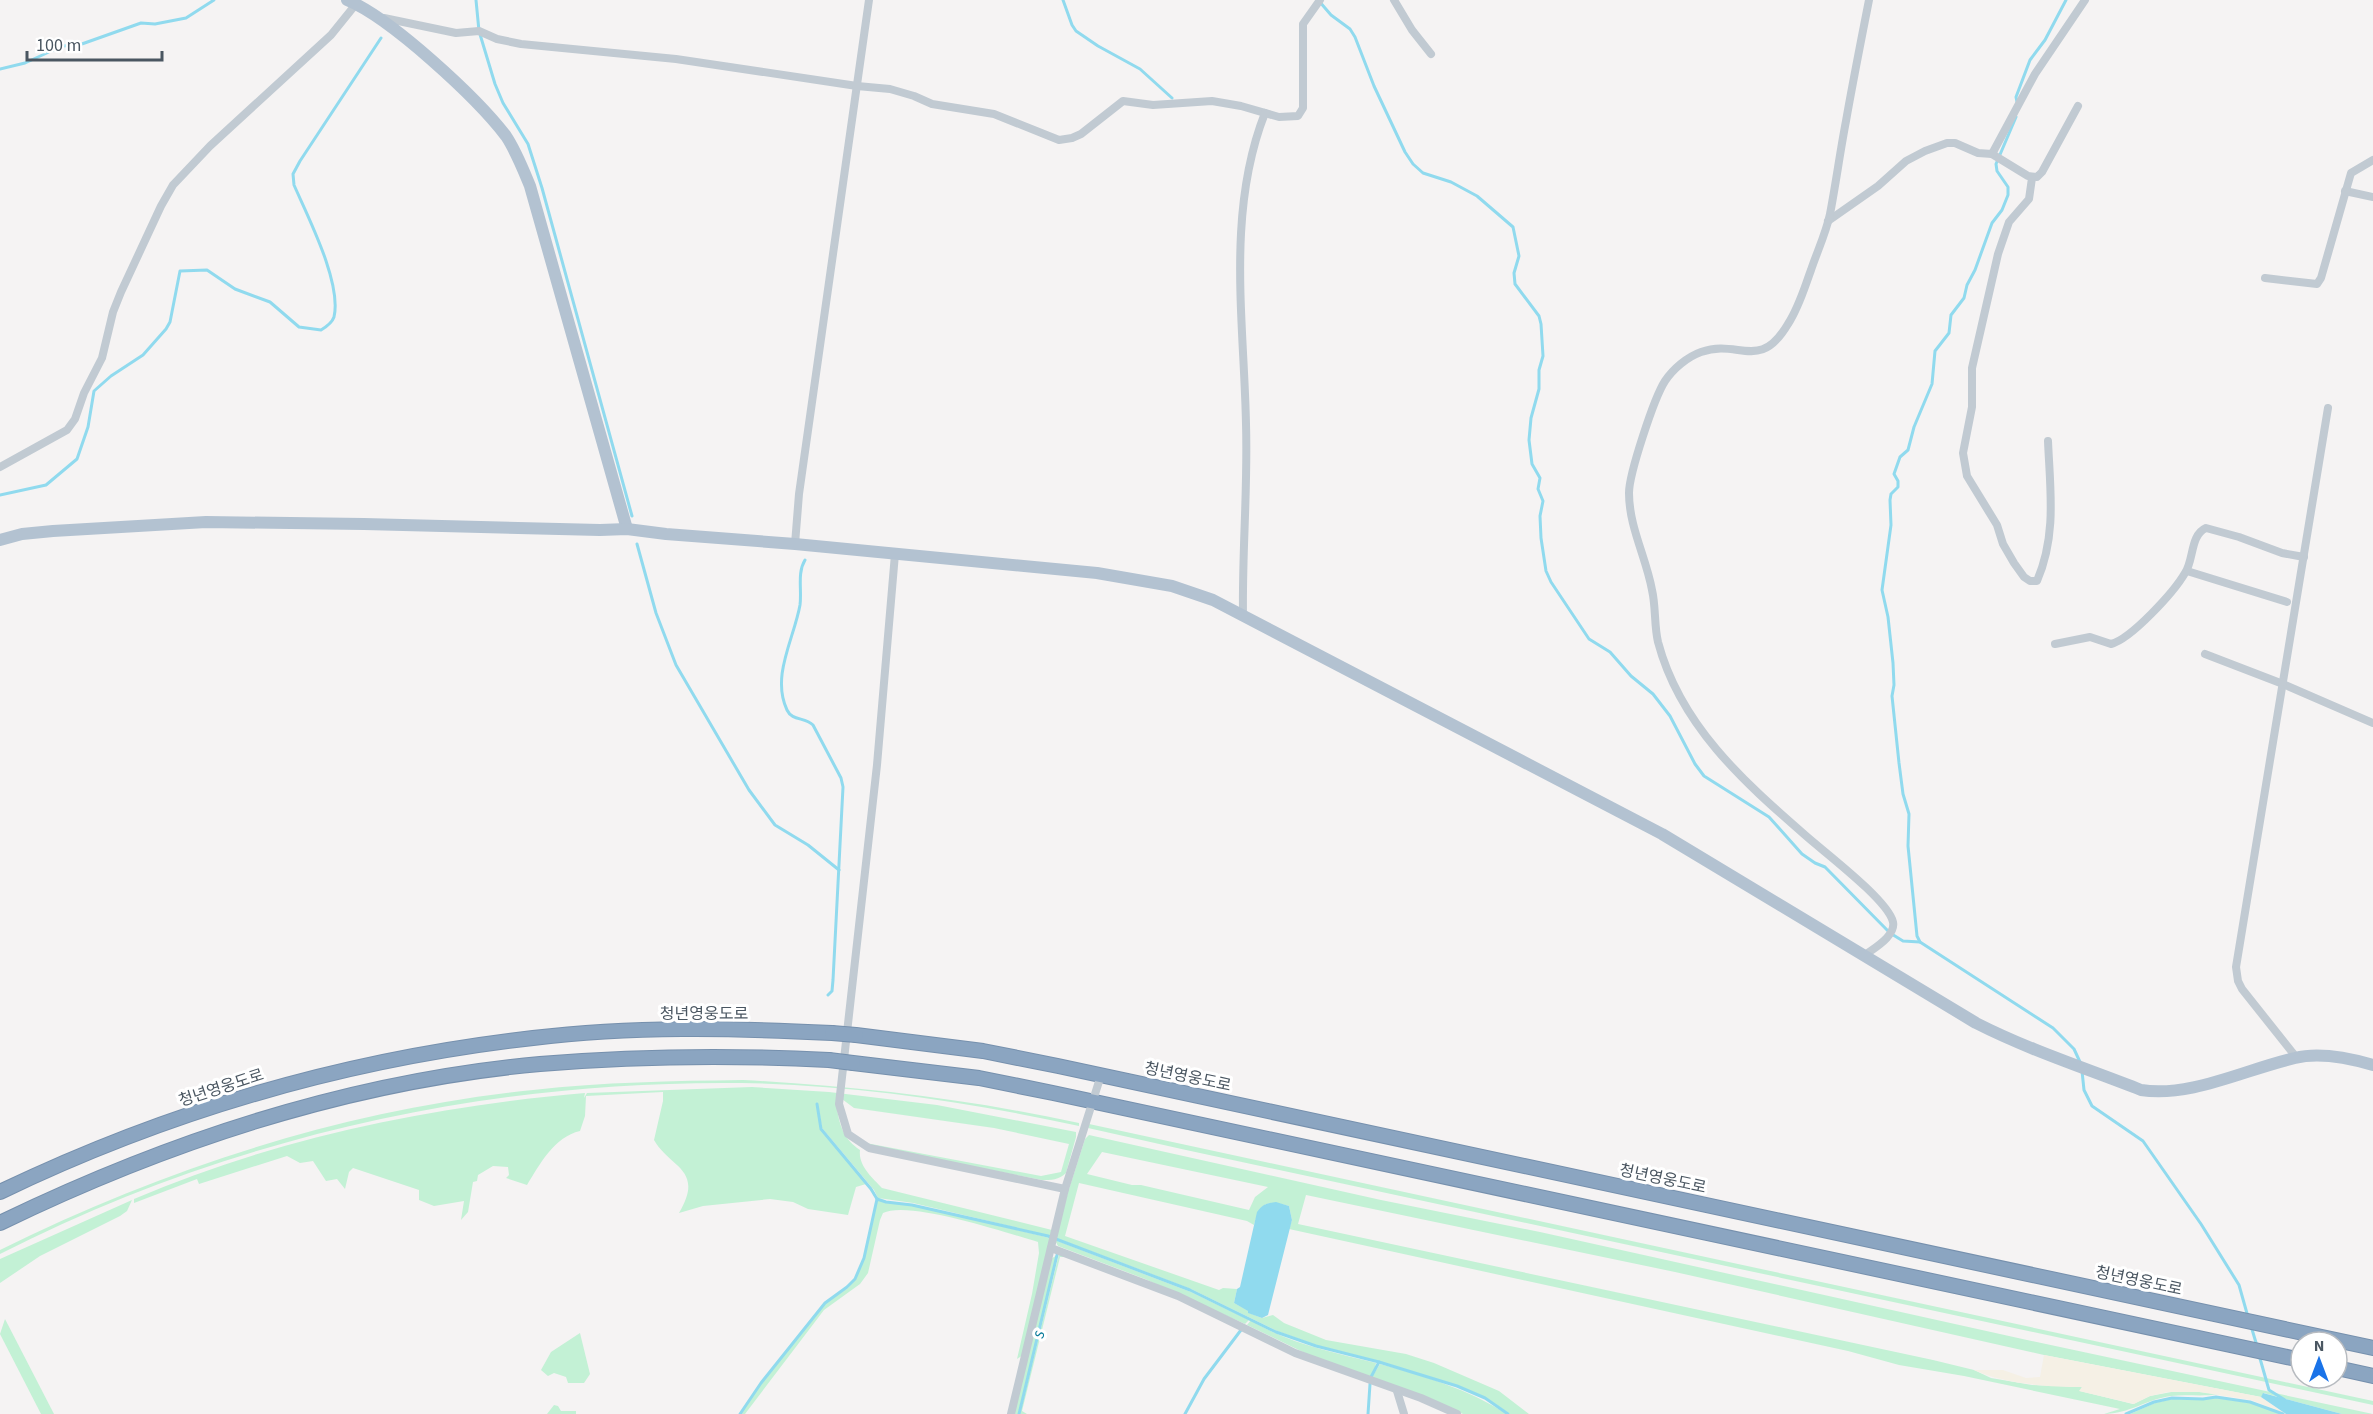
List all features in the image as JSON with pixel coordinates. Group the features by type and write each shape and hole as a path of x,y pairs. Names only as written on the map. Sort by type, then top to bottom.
{"highway":[{"name":"청년영웅도로","path":"0,1192 100,1147 171,1121 252,1094 387,1060 535,1037 609,1032 695,1029 832,1033 983,1051 1101,1075 2373,1348"},
{"path":"0,1223 110,1173 180,1147 290,1112 392,1088 538,1065 610,1059 695,1056 829,1060 979,1078 1092,1101 2289,1358"},
{"path":"2349,1371 2373,1376"}],"main road":[{"path":"351,2 376,17 415,48 473,100 507,139 522,166 534,198 627,529"},
{"path":"0,540 22,534 183,522 627,529 1035,566 1154,582 1192,592 1243,615 1623,813 1998,1034 2071,1065 2140,1090 2168,1091 2183,1089 2296,1057 2325,1057 2373,1065"}],"street":[{"path":"795,544 869,0"},
{"path":"1394,0 1412,30 1431,54"},
{"path":"1864,956 1886,938 1893,928 1888,912 1856,879 1762,797 1717,751 1694,722 1672,683 1656,633 1653,591 1634,528 1629,492 1631,476 1655,403 1665,381 1691,356 1706,350 1756,352 1774,343 1796,311 1828,221 1869,0"},
{"path":"1992,154 2030,81 2085,0"},
{"path":"0,467 67,430 75,418 84,393 102,358 113,312 121,292 173,185 210,146 331,35 351,2"},
{"path":"376,17 456,33 479,31 504,41 676,59 890,89 914,96 932,105 994,114 1059,140 1081,134 1123,101 1153,105 1212,101 1265,113 1298,116 1302,112 1303,29 1305,19 1318,2"},
{"path":"1828,221 1878,186 1906,161 1947,143 1955,143 1978,153 1992,154 2032,178 2037,177 2042,172 2078,106"},
{"path":"1243,615 1247,454 1241,224 1251,153 1265,113"},
{"path":"2265,278 2317,284 2321,278 2350,173 2373,160"},
{"path":"2032,178 2029,199 2009,222 1998,254 1972,368 1972,407 1964,453 1965,470 1970,484 1996,525 2003,544 2014,563 2024,577 2030,581 2037,581 2049,536 2052,499 2048,441"},
{"path":"2345,191 2373,197"},
{"path":"2296,1057 2242,988 2236,975 2328,408"},
{"path":"2055,644 2090,637 2106,644 2118,643 2150,615 2187,571 2197,535 2206,528 2282,553 2304,557"},
{"path":"895,555 877,765 839,1104 848,1134 869,1148 1065,1189"},
{"path":"2187,571 2288,602"},
{"path":"2205,654 2283,684 2373,723"},
{"path":"1011,1414 1065,1189 1101,1075"},
{"path":"1052,1243 1179,1296 1295,1353 1457,1414"},
{"path":"1397,1391 1404,1414"}],"green space":[{"path":"743,1080 828,1086 954,1100 1079,1123 1079,1126 995,1109 911,1096 784,1084 646,1085 550,1092 455,1105 361,1124 268,1148 177,1178 87,1213 0,1254 0,1250 63,1220 193,1168 327,1127 395,1111 464,1099 559,1087 664,1081"},
{"path":"752,1087 829,1092 937,1105 1076,1132 1066,1173 1052,1180 1042,1180 873,1147 866,1143 1041,1176 1061,1172 1069,1144 994,1128 854,1108 842,1099 837,1109 844,1132 860,1150 861,1161 882,1188 1052,1230 1051,1236 913,1203 878,1198 874,1190 822,1128 817,1100 821,1129 866,1184 856,1187 848,1215 808,1209 793,1202 770,1199 703,1206 679,1213 686,1198 687,1178 654,1140 663,1092 586,1096 585,1116 580,1131 555,1145 527,1185 506,1178 509,1175 508,1167 493,1166 478,1175 477,1181 473,1182 468,1212 461,1220 464,1201 434,1206 419,1200 419,1190 353,1168 349,1172 345,1189 337,1179 326,1181 313,1161 300,1163 287,1156 199,1184 197,1179 134,1203 134,1199 188,1177 243,1159 299,1142 413,1116 470,1106 585,1093 584,1098 587,1093"},
{"path":"1089,1124 2289,1383 2289,1387 1186,1150 1088,1128"},
{"path":"1089,1135 2373,1414 2342,1414 2264,1393 2261,1397 2044,1355 1675,1272 1306,1195 1298,1224 1933,1360 1974,1370 1991,1378 2032,1385 2082,1387 2080,1391 2133,1404 2150,1396 2182,1390 2218,1394 2171,1396 2122,1412 2104,1414 2120,1409 1964,1376 1899,1365 1848,1351 1289,1229 1292,1220 1289,1206 1281,1204 1270,1203 1262,1207 1254,1225 1247,1221 1079,1183 1065,1236 1219,1290 1237,1289 1234,1303 1262,1318 1273,1315 1284,1323 1326,1340 1406,1354 1434,1363 1499,1391 1529,1414 1510,1414 1485,1397 1457,1385 1379,1361 1316,1345 1277,1331 1191,1289 1056,1238 1085,1139","holes":["1102,1152 1268,1187 1255,1197 1249,1210 1087,1174"]},
{"path":"877,1199 886,1203 912,1205 1050,1238 1023,1355 1017,1359 1032,1294 1039,1253 1038,1242 959,1219 896,1210 883,1213 868,1273 860,1284 824,1310 745,1414 740,1414 825,1303 848,1288 856,1279 864,1258"},
{"path":"132,1200 127,1211 120,1216 40,1256 0,1283 0,1259"},
{"path":"1055,1240 1191,1292 1249,1320 1245,1324 1145,1279 1058,1246"},
{"path":"1059,1254 1068,1257 1060,1257 1022,1411 1027,1414 1020,1414"},
{"path":"1057,1255 1018,1414 1014,1414 1051,1259"},
{"path":"5,1319 54,1414 41,1414 0,1334"},
{"path":"1251,1320 1296,1341 1376,1363 1374,1372 1370,1377 1307,1354 1247,1325"},
{"path":"580,1333 590,1374 584,1383 568,1383 566,1377 554,1373 548,1376 541,1370 551,1352"},
{"path":"1380,1364 1461,1390 1507,1414 1463,1414 1432,1399 1372,1377"},
{"path":"2303,1390 2322,1390 2373,1401 2373,1405"},
{"path":"2217,1398 2250,1403 2282,1414 2130,1414 2155,1403 2172,1399"},
{"path":"554,1405 558,1406 561,1411 576,1411 576,1414 547,1414"}],"sand":[{"path":"2044,1355 2261,1397 2286,1414 2251,1400 2199,1392 2168,1392 2150,1396 2134,1404 2079,1391 2082,1387 2013,1382 1974,1370 2003,1370 2026,1378 2040,1377"}],"water":[{"path":"1276,1202 1289,1206 1292,1220 1268,1315 1262,1318 1248,1313 1234,1303 1237,1289 1240,1287 1257,1212 1265,1204"},
{"path":"2263,1393 2342,1414 2286,1414 2261,1397"}],"waterway":[{"path":"0,69 25,63 62,46 79,45 141,23 155,24 186,18 214,0"},
{"path":"476,0 479,31 495,84 503,103 528,144 542,188 632,516"},
{"path":"1063,0 1076,31 1140,69 1172,98"},
{"path":"2017,102 2016,97 2030,60 2045,40 2066,0"},
{"path":"1319,1 1331,15 1350,29 1355,37 1374,86 1413,164 1423,173 1451,182 1477,196 1513,227 1519,256 1514,273 1515,284 1539,316 1541,324 1543,356 1529,440 1532,464 1540,478 1538,489 1543,501 1540,516 1541,538 1546,571 1551,582 1589,639 1610,652 1631,676 1653,694 1670,716 1695,764 1704,776 1769,817 1802,854 1825,867 1890,933 1903,941 1920,942"},
{"path":"0,495 46,485 77,459 88,427 94,391 111,376 143,355 166,329 170,322 180,271 207,270 235,289 270,302 299,327 321,330 330,323 334,317 335,303 329,269 294,185 293,174 381,38"},
{"path":"2016,117 1996,164 1997,171 2008,187 2008,195 2002,210 1992,223 1964,298 1951,315 1949,333 1935,351 1932,384 1914,427 1908,450 1900,457 1894,474 1898,487 1891,494 1890,500 1891,525 1882,590 1888,617 1893,663 1892,696 1899,763 1903,794 1909,814 1908,846 1917,936 1920,942 2053,1028 2074,1049 2080,1062"},
{"path":"637,544 656,613 676,665 749,790 775,825 808,845 839,870"},
{"path":"805,560 800,576 800,605 785,658 781,684 787,710 792,716 813,725 841,778 843,787 833,980 832,991 828,995"},
{"path":"2082,1071 2084,1090 2092,1106 2143,1141 2201,1224 2239,1285 2248,1317"},
{"path":"817,1104 821,1129 877,1199"},
{"path":"740,1414 761,1383 825,1303 855,1279 864,1258 877,1199 1048,1236 1190,1290 1276,1332 1316,1346 1379,1362 1457,1386 1485,1398 1508,1414"},
{"name":"s","path":"1019,1414 1057,1255"},
{"path":"2251,1326 2257,1346"},
{"path":"1185,1414 1204,1379 1241,1330"},
{"path":"2259,1355 2269,1390 2285,1400"},
{"path":"1371,1377 1379,1362"},
{"path":"1368,1414 1370,1384"},
{"path":"2126,1414 2154,1402 2172,1398 2216,1397 2250,1402 2283,1414"}]}
